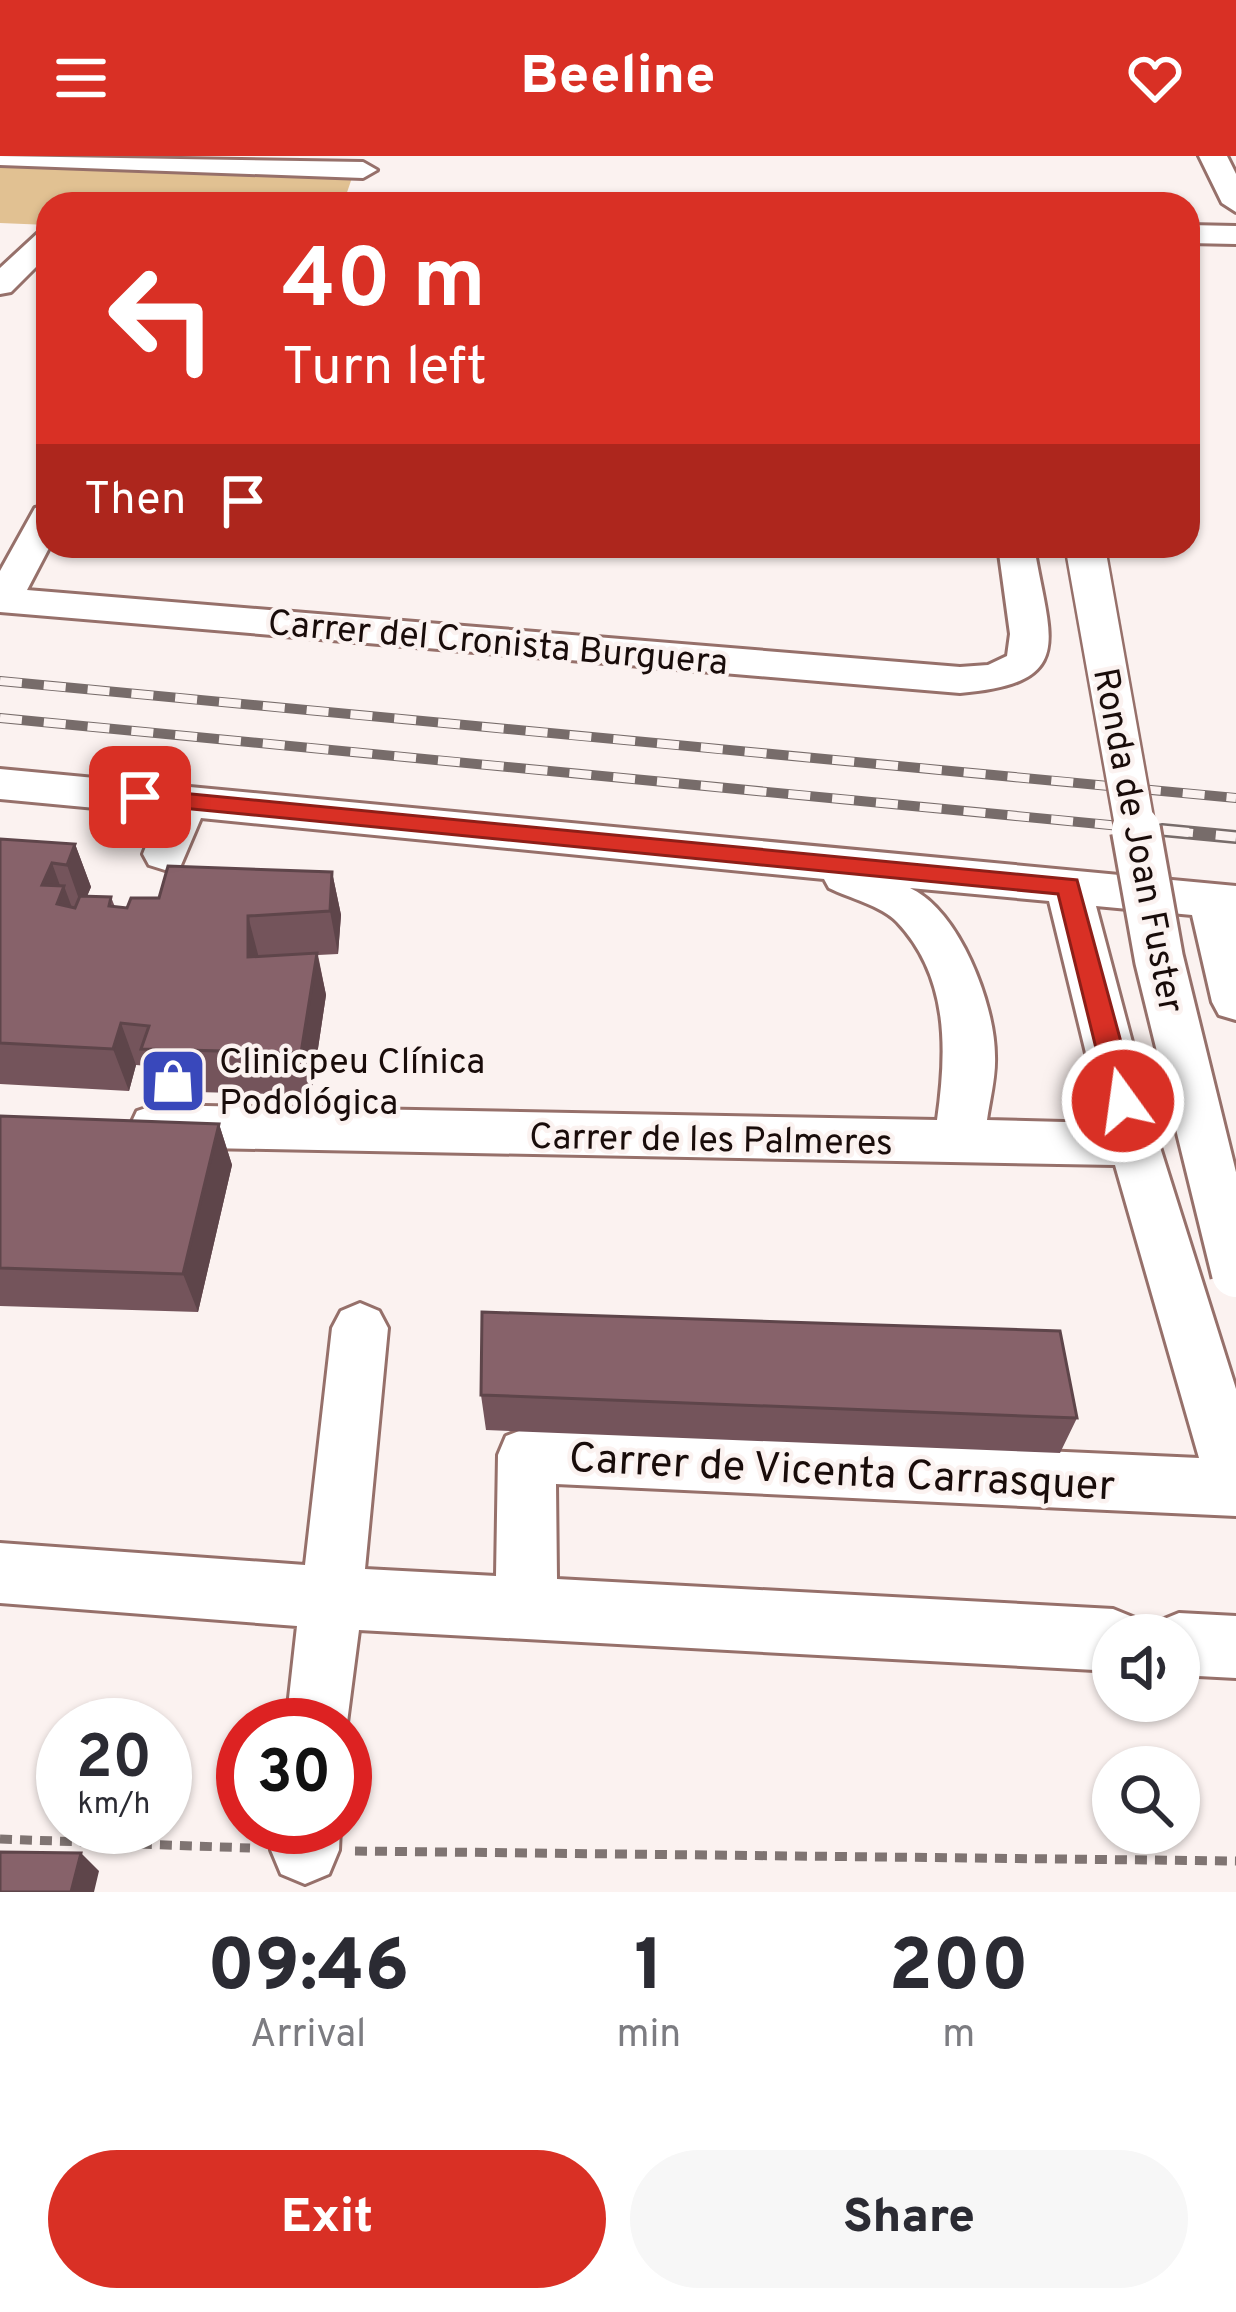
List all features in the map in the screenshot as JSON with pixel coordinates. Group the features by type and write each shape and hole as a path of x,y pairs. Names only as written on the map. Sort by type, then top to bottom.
{"street":[{"path":"1214,156 1236,202"},
{"path":"0,157 366,174"},
{"path":"16,230 36,233"},
{"path":"1200,234 1236,236"},
{"path":"0,285 36,248"},
{"path":"1,600 36,537"},
{"name":"Carrer del Cronista Burguera","path":"1,600 936,678 995,676 1026,663 1029,634 1018,558"},
{"name":"Ronda de Joan Fuster","path":"1087,558 1159,959 1236,1273"},
{"path":"0,784 1224,902"},
{"path":"165,854 186,802"},
{"path":"796,859 910,907 944,954 962,995 971,1055 959,1143"},
{"name":"Ronda de Joan Fuster","path":"1068,886 1134,1144 1236,1486"},
{"name":"Ronda de Joan Fuster","path":"1224,902 1236,1002"},
{"name":"Carrer de les Palmeres","path":"96,1124 1134,1144"},
{"path":"321,1698 360,1328"},
{"name":"Carrer de Vicenta Carrasquer","path":"526,1606 527,1455 1236,1486"},
{"path":"0,1573 332,1598 1092,1639"},
{"path":"1200,1645 1236,1647"}],"path":[{"path":"0,1839 216,1839"},
{"path":"372,1841 1236,1861"}],"shaded area":[{"path":"0,160 354,172 347,192 36,192 36,224 0,223"}],"building":[{"path":"0,839 75,844 67,865 52,863 42,885 64,886 57,904 75,908 80,896 111,897 109,906 127,908 131,898 159,898 168,866 332,872 330,911 248,916 248,957 317,953 301,1053 141,1049 149,1026 121,1023 113,1049 0,1043"},
{"path":"0,1116 219,1124 183,1274 0,1268"},
{"path":"482,1312 1060,1331 1077,1418 481,1395"},
{"path":"0,1852 81,1854 71,1892 0,1892"}],"railway":[{"path":"0,681 1236,798"},
{"path":"0,718 1193,833"},
{"path":"1162,830 1236,837"}],"place":[{"name":"Clinicpeu Clínica Podológica","path":"173,1081"}],"route":[{"path":"140,797 1068,886 1123,1101"}]}
